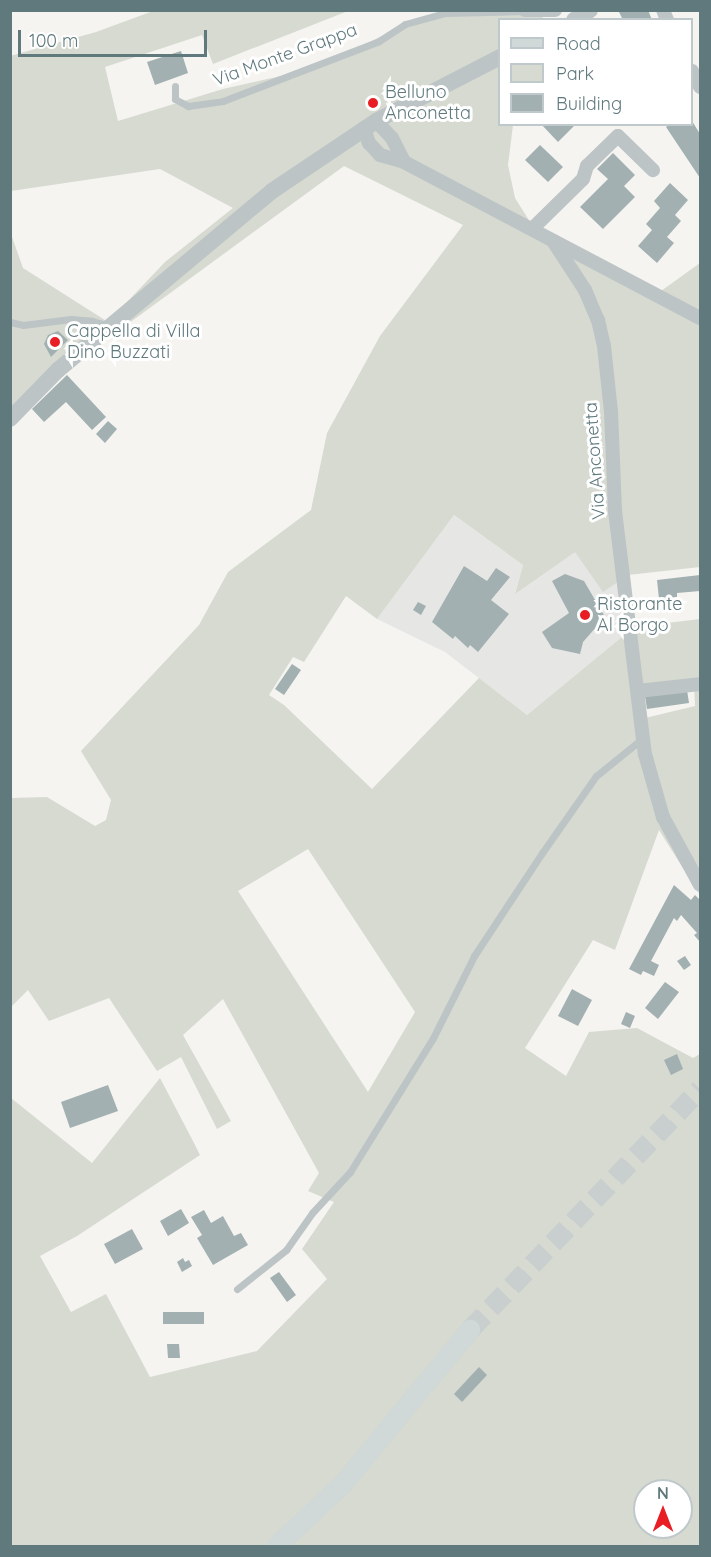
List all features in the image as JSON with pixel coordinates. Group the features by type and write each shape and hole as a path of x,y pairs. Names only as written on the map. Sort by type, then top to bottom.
{"main road":[{"path":"278,1546 343,1484 470,1330"}],"street":[{"name":"Via Monte Grappa","path":"525,10 555,10"},
{"path":"577,18 590,10"},
{"path":"10,419 58,370 272,191 370,125 498,58"},
{"path":"693,73 700,88"},
{"path":"370,125 392,138 404,162"},
{"path":"370,125 374,150 404,162 700,318"},
{"path":"532,229 582,179 587,166 618,136 653,170"},
{"name":"Via Anconetta","path":"554,240 585,290 598,320 604,346 615,511 643,738 650,776 663,817 700,885"},
{"path":"638,691 700,684"}],"lane":[{"name":"Via Monte Grappa","path":"176,86 175,99 188,106 224,101 380,41 405,24 444,13 525,10"},
{"path":"10,322 23,325 71,319 93,321 109,326"},
{"path":"237,1289 286,1250 312,1213 350,1172 433,1038 474,956 542,852 596,776 643,738"}],"shaded area":[{"path":"454,515 523,565 515,593 575,551 628,575 634,627 527,715 445,652 377,619"}],"green space":[{"path":"153,11 348,11 213,64 202,35 105,67 118,121 223,89 312,69 414,21 444,13 542,12 543,18 498,18 498,126 513,126 508,165 515,198 532,225 661,291 700,263 700,567 628,575 603,592 575,552 515,594 523,565 454,515 377,619 346,596 304,662 293,657 269,695 284,705 372,789 479,678 527,715 634,627 700,619 700,895 659,830 615,950 593,940 525,1048 566,1076 589,1032 637,1028 693,1058 700,1054 700,1546 11,1546 11,1098 92,1163 160,1078 200,1155 77,1236 40,1256 71,1312 106,1294 150,1377 257,1351 327,1279 302,1249 334,1202 308,1191 319,1173 223,999 183,1035 231,1121 217,1129 181,1057 157,1071 109,998 49,1021 28,990 11,1007 11,798 47,797 95,826 106,820 111,800 81,751 199,625 228,572 311,510 327,433 380,336 463,225 344,166 110,337 11,416 11,234 23,268 108,322 165,262 233,208 160,169 11,191 10,56 96,32","holes":["694,684 695,706 641,719 638,690","308,849 415,1012 368,1092 238,891"]}],"building":[{"path":"648,10 651,18 622,18 619,12"},
{"path":"181,51 188,73 155,85 147,62"},
{"path":"693,123 700,134 700,178 666,127 693,126"},
{"path":"543,126 574,126 558,142"},
{"path":"540,145 563,167 548,182 525,160"},
{"path":"613,153 635,175 624,186 635,197 603,229 580,207 608,179 597,169"},
{"path":"670,183 688,200 675,215 681,221 667,237 674,243 657,263 638,246 652,230 646,224 660,208 654,201"},
{"name":"Cappella di Villa Dino Buzzati","path":"58,331 68,340 51,357 44,344 48,335"},
{"path":"67,375 106,417 92,430 66,402 44,422 32,409"},
{"path":"108,421 117,429 105,443 96,434"},
{"path":"464,566 487,581 496,568 510,577 491,600 509,614 478,652 470,645 468,648 455,636 453,639 432,622"},
{"name":"Ristorante Al Borgo","path":"565,574 584,581 605,617 583,642 580,654 552,648 542,632 569,613 552,581"},
{"path":"700,575 700,591 677,593 677,597 659,599 657,580"},
{"path":"418,602 426,606 421,615 413,610"},
{"path":"292,664 301,670 284,695 275,689"},
{"path":"687,690 689,703 647,709 645,696"},
{"path":"674,885 691,900 695,895 700,900 700,942 694,935 697,933 681,915 677,921 674,918 651,961 659,965 654,976 643,971 641,975 629,969"},
{"path":"685,956 691,965 684,970 677,961"},
{"path":"665,982 679,992 658,1019 645,1008"},
{"path":"572,989 592,1000 578,1026 558,1016"},
{"path":"626,1012 635,1016 630,1028 621,1024"},
{"path":"677,1054 683,1069 671,1075 664,1060"},
{"path":"108,1085 118,1111 70,1128 61,1102"},
{"path":"181,1209 189,1223 168,1236 160,1221"},
{"path":"204,1210 211,1223 223,1216 234,1236 241,1233 248,1245 213,1265 197,1238 202,1235 191,1217"},
{"path":"132,1229 143,1249 115,1264 104,1244"},
{"path":"183,1258 185,1262 189,1260 192,1266 182,1272 177,1262"},
{"path":"279,1272 296,1295 287,1302 270,1278"},
{"path":"163,1312 204,1312 204,1324 163,1324"},
{"path":"167,1344 179,1344 180,1358 168,1358"},
{"path":"479,1367 487,1375 462,1402 454,1394"}],"tunnel":[{"path":"470,1330 700,1089"}],"place":[{"name":"Belluno Anconetta","path":"373,103"},
{"name":"Cappella di Villa Dino Buzzati","path":"55,342"},
{"name":"Ristorante Al Borgo","path":"585,615"}]}
